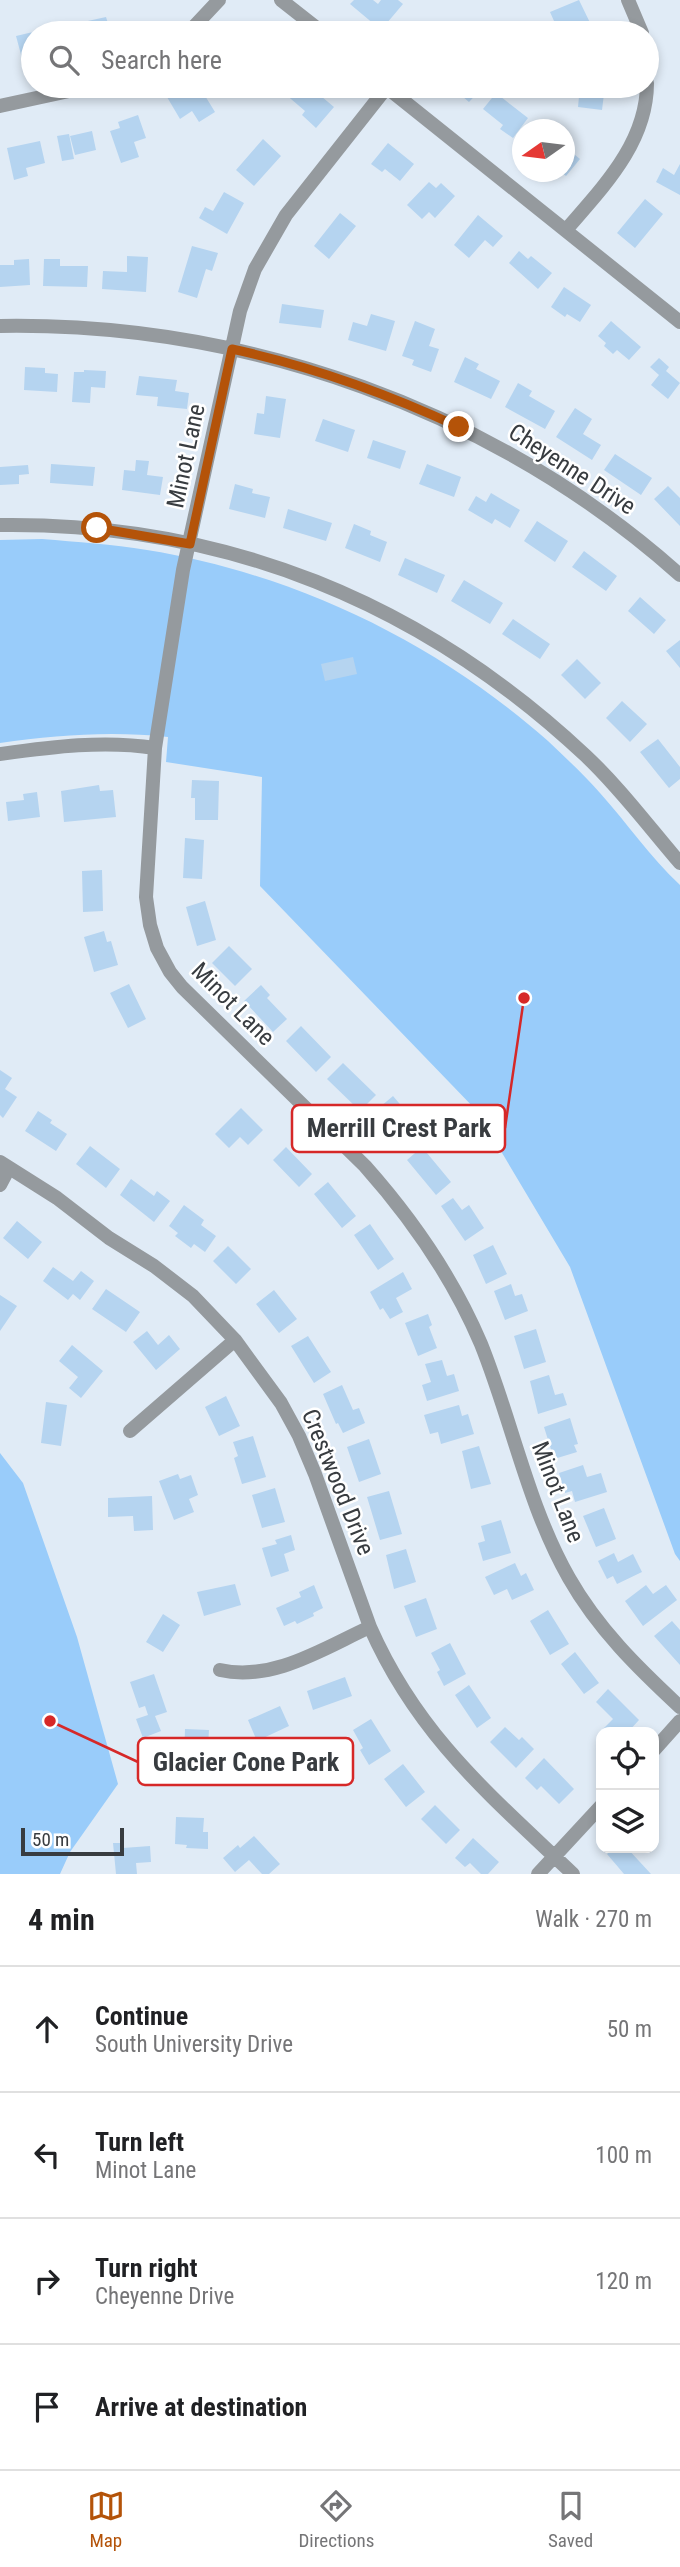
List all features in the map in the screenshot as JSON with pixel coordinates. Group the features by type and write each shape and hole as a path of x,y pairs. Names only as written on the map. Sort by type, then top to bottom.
{"street":[{"path":"199,21 219,0"},
{"path":"281,0 308,21"},
{"path":"628,0 637,21"},
{"path":"0,106 37,98"},
{"name":"Minot Lane","path":"377,98 296,200 269,241 244,296 169,649 155,748 145,884 150,925 161,957 182,987 365,1166 424,1238 441,1265 481,1345 538,1510 568,1577 610,1638 680,1707"},
{"path":"400,98 680,321"},
{"path":"566,230 609,180 632,144 646,98"},
{"name":"Cheyenne Drive","path":"0,326 32,325 179,338 287,362 361,385 459,427 576,495 680,575"},
{"path":"0,525 97,528 205,546 283,568 334,588 400,620 457,653 531,706 611,781 680,863"},
{"path":"0,754 98,744 155,748"},
{"path":"0,1185 4,1165"},
{"name":"Crestwood Drive","path":"4,1165 57,1198 109,1238 154,1266 193,1296 235,1340 281,1403 299,1436 370,1627 396,1680 426,1725 474,1780 573,1874"},
{"path":"130,1431 235,1340"},
{"path":"220,1670 246,1674 266,1671 370,1627"},
{"path":"659,1744 680,1721"},
{"path":"538,1874 596,1811"}],"shaded area":[{"path":"42,539 147,550 256,576 361,617 411,643 505,705 548,741 594,786 680,885 680,1561 675,1554 570,1267 477,1111 260,886 262,777 166,762 168,737 84,735 0,743 0,540"},
{"path":"0,1453 23,1483 77,1637 118,1784 70,1852 60,1874 0,1874"}],"building":[{"path":"354,0 373,0 378,4 381,0 398,0 403,4 389,21 370,21 350,4"},
{"path":"579,0 589,21 554,21 550,12"},
{"path":"106,17 107,21 88,21"},
{"path":"21,35 21,55 16,36"},
{"path":"168,98 206,98 215,112 199,122 192,111 180,119"},
{"path":"290,98 323,98 334,107 316,128 302,115 305,111"},
{"path":"492,98 502,98 528,118 512,119 512,137 500,129 503,125 483,109"},
{"path":"579,98 604,98 602,110 578,107"},
{"path":"138,115 146,138 134,142 139,157 121,163 110,131 120,128 118,122"},
{"path":"92,131 96,150 75,155 70,136"},
{"path":"69,134 74,159 62,161 57,136"},
{"path":"263,139 281,156 254,186 236,170"},
{"path":"40,141 45,163 26,168 28,176 14,180 7,148"},
{"path":"388,143 414,164 400,181 385,169 382,172 371,164"},
{"path":"680,164 680,195 656,182 663,168 674,175"},
{"path":"429,182 436,188 441,183 455,196 435,218 429,212 422,219 407,205"},
{"path":"224,192 244,203 227,234 199,218 205,207 213,211"},
{"path":"645,199 663,214 635,248 617,233"},
{"path":"340,213 356,226 329,259 314,246"},
{"path":"478,215 503,236 493,247 485,240 469,258 454,245"},
{"path":"192,246 218,253 212,271 206,269 197,298 178,292"},
{"path":"519,251 528,259 531,256 552,273 538,289 509,263"},
{"path":"127,256 148,257 146,292 102,289 103,271 127,272"},
{"path":"29,259 30,285 0,287 0,265 14,265 14,260"},
{"path":"44,259 60,259 60,266 88,266 87,287 43,286"},
{"path":"564,287 591,305 580,322 567,314 565,317 551,307"},
{"path":"282,304 324,310 321,328 279,323"},
{"path":"371,314 395,321 386,351 348,340 353,322 367,326"},
{"path":"415,321 435,329 429,346 439,349 431,372 412,365 414,360 402,356"},
{"path":"611,321 641,347 629,360 617,350 613,354 598,336"},
{"path":"465,357 479,364 476,369 500,381 491,399 454,382"},
{"path":"659,358 669,367 666,371 680,383 668,399 651,385 659,375 650,367"},
{"path":"25,367 45,368 45,373 58,374 57,392 24,390"},
{"path":"106,371 105,388 91,387 90,403 72,402 74,372"},
{"path":"139,376 177,380 175,391 189,393 187,409 157,406 158,397 136,395"},
{"path":"518,383 532,391 529,396 555,411 545,429 505,407"},
{"path":"266,396 286,399 280,438 254,434 257,413 264,414"},
{"path":"575,408 592,419 583,434 601,445 592,460 556,437"},
{"path":"323,419 355,430 348,452 315,441"},
{"path":"373,440 406,451 400,469 367,458"},
{"path":"615,454 652,478 641,495 604,470"},
{"path":"136,460 149,461 147,475 163,477 160,495 122,490 124,470 135,471"},
{"path":"51,464 95,467 93,486 50,483"},
{"path":"427,464 461,477 454,497 419,484"},
{"path":"28,465 29,474 19,475 19,484 0,485 0,467"},
{"path":"235,484 253,489 252,493 270,497 265,518 229,509"},
{"path":"668,486 680,498 680,526 654,499"},
{"path":"491,493 520,510 510,528 495,519 492,524 468,510 476,496 486,502"},
{"path":"288,509 332,523 326,541 283,528"},
{"path":"537,521 568,541 555,562 524,541"},
{"path":"354,524 387,542 380,562 345,548"},
{"path":"584,551 617,576 606,591 572,567"},
{"path":"405,558 445,575 437,593 398,575"},
{"path":"464,580 503,603 490,624 451,601"},
{"path":"640,597 666,620 654,634 628,611"},
{"path":"513,619 550,644 540,659 502,634"},
{"path":"680,640 680,668 666,651"},
{"path":"353,657 357,674 325,681 321,664"},
{"path":"577,659 601,683 585,699 561,675"},
{"path":"622,701 647,724 630,742 606,718"},
{"path":"658,739 680,767 680,779 669,788 640,752"},
{"path":"192,780 219,781 218,820 195,820 195,798 191,798"},
{"path":"99,785 100,791 113,790 116,817 64,822 61,791"},
{"path":"37,792 40,817 8,821 6,802 24,800 23,794"},
{"path":"185,838 204,840 202,879 183,878"},
{"path":"102,870 103,911 83,912 82,871"},
{"path":"205,901 216,940 197,946 186,907"},
{"path":"104,931 107,942 111,941 118,965 94,972 84,937"},
{"path":"229,946 252,969 235,986 212,963"},
{"path":"129,984 146,1019 128,1028 110,993"},
{"path":"261,985 270,995 267,998 287,1019 273,1032 244,1001"},
{"path":"301,1026 331,1057 316,1072 286,1041"},
{"path":"343,1063 376,1095 360,1111 327,1079"},
{"path":"0,1070 12,1078 5,1089 17,1097 3,1118 0,1115"},
{"path":"393,1096 422,1130 407,1142 393,1125 381,1135 367,1118"},
{"path":"241,1108 263,1130 248,1145 240,1137 229,1148 215,1134"},
{"path":"38,1111 67,1134 56,1151 25,1131"},
{"path":"90,1146 120,1169 106,1188 76,1164"},
{"path":"286,1147 312,1174 299,1187 273,1160"},
{"path":"422,1147 451,1182 436,1195 407,1160"},
{"path":"131,1179 154,1196 157,1191 170,1201 154,1222 120,1195"},
{"path":"328,1182 356,1216 342,1228 314,1194"},
{"path":"453,1198 462,1210 469,1205 484,1228 465,1241 441,1206"},
{"path":"184,1205 204,1220 201,1225 216,1236 205,1252 194,1244 191,1248 175,1236 178,1233 169,1226"},
{"path":"17,1221 42,1242 28,1259 3,1238"},
{"path":"370,1224 394,1259 378,1270 354,1235"},
{"path":"493,1245 507,1274 486,1284 473,1255"},
{"path":"228,1246 251,1269 236,1284 213,1261"},
{"path":"53,1267 73,1281 81,1271 94,1281 80,1300 73,1294 68,1300 43,1281"},
{"path":"403,1272 412,1289 396,1298 403,1312 390,1319 383,1308 380,1310 370,1292"},
{"path":"511,1284 515,1296 522,1294 528,1311 505,1320 494,1291"},
{"path":"106,1289 140,1312 126,1332 92,1309"},
{"path":"274,1290 297,1319 279,1333 256,1304"},
{"path":"0,1295 17,1306 0,1331"},
{"path":"428,1314 432,1325 429,1327 437,1348 418,1356 405,1323"},
{"path":"536,1329 546,1362 524,1369 514,1336"},
{"path":"147,1331 158,1345 169,1335 180,1349 156,1370 133,1342"},
{"path":"308,1336 331,1372 314,1383 291,1346"},
{"path":"72,1345 103,1371 81,1398 69,1388 78,1377 59,1361"},
{"path":"442,1360 447,1376 454,1374 459,1391 427,1401 422,1385 431,1382 425,1364"},
{"path":"549,1375 555,1395 563,1393 567,1405 538,1414 530,1381"},
{"path":"342,1385 353,1410 359,1408 365,1423 343,1433 338,1423 336,1424 323,1394"},
{"path":"226,1396 240,1426 219,1436 205,1407"},
{"path":"46,1402 67,1405 61,1446 41,1443"},
{"path":"459,1405 462,1416 468,1414 474,1434 441,1444 438,1432 430,1434 424,1415"},
{"path":"570,1418 578,1444 574,1445 577,1452 554,1459 544,1427"},
{"path":"253,1436 266,1477 242,1484 234,1458 238,1456 233,1442"},
{"path":"369,1439 381,1474 359,1482 347,1447"},
{"path":"479,1446 491,1484 471,1489 462,1451"},
{"path":"583,1465 587,1477 601,1473 607,1492 575,1502 572,1491 565,1493 559,1473"},
{"path":"178,1474 180,1479 191,1475 198,1495 189,1499 194,1512 174,1520 159,1481"},
{"path":"275,1488 285,1522 262,1528 252,1495"},
{"path":"389,1491 402,1534 380,1540 367,1497"},
{"path":"152,1496 153,1530 134,1531 133,1516 108,1517 108,1498"},
{"path":"604,1508 616,1539 596,1547 583,1516"},
{"path":"501,1520 511,1553 483,1561 478,1543 485,1541 481,1526"},
{"path":"291,1535 295,1550 284,1554 289,1571 271,1577 262,1548 277,1544 275,1540"},
{"path":"406,1549 416,1582 394,1589 386,1555"},
{"path":"614,1553 618,1562 633,1554 642,1572 617,1584 613,1576 607,1579 598,1561"},
{"path":"515,1563 521,1576 526,1573 534,1590 512,1600 507,1589 494,1595 485,1577"},
{"path":"235,1584 241,1605 204,1616 197,1592"},
{"path":"314,1585 323,1608 297,1624 295,1621 284,1626 276,1608 301,1597 299,1592"},
{"path":"646,1585 653,1594 666,1585 677,1600 643,1626 625,1601"},
{"path":"426,1598 437,1629 416,1637 404,1606"},
{"path":"548,1610 569,1644 550,1655 530,1621"},
{"path":"163,1614 180,1625 163,1652 146,1642"},
{"path":"672,1621 680,1630 680,1665 654,1636"},
{"path":"450,1643 466,1674 444,1686 437,1672 440,1670 431,1653"},
{"path":"575,1652 599,1683 584,1694 561,1664"},
{"path":"154,1674 167,1712 155,1716 161,1731 143,1738 136,1719 148,1715 145,1706 139,1708 130,1682"},
{"path":"345,1677 352,1696 313,1710 307,1691"},
{"path":"469,1685 491,1718 477,1728 455,1695"},
{"path":"608,1689 639,1720 633,1727 605,1727 613,1719 596,1702"},
{"path":"280,1706 289,1726 257,1741 248,1720"},
{"path":"371,1719 391,1751 369,1765 353,1730"},
{"path":"505,1727 519,1740 522,1737 534,1749 516,1768 490,1742"},
{"path":"185,1729 209,1730 208,1746 220,1746 220,1763 184,1762"},
{"path":"544,1758 574,1789 559,1804 541,1786 537,1790 525,1778"},
{"path":"403,1764 425,1792 406,1807 384,1779"},
{"path":"435,1805 460,1830 446,1844 421,1819"},
{"path":"176,1817 204,1818 203,1832 208,1832 208,1849 186,1848 187,1845 175,1844"},
{"path":"254,1836 280,1864 269,1874 262,1874 249,1860 235,1872 223,1858"},
{"path":"473,1838 499,1862 488,1874 481,1874 470,1863 465,1867 455,1858"},
{"path":"113,1843 122,1843 123,1848 150,1846 151,1862 136,1863 137,1874 116,1874"},
{"path":"632,1853 651,1874 624,1874 607,1854"}],"place":[{"name":"Merrill Crest Park","path":"524,998"},
{"name":"Glacier Cone Park","path":"50,1721"}],"route":[{"path":"97,528 190,544 232,349 361,385 459,427"}]}
